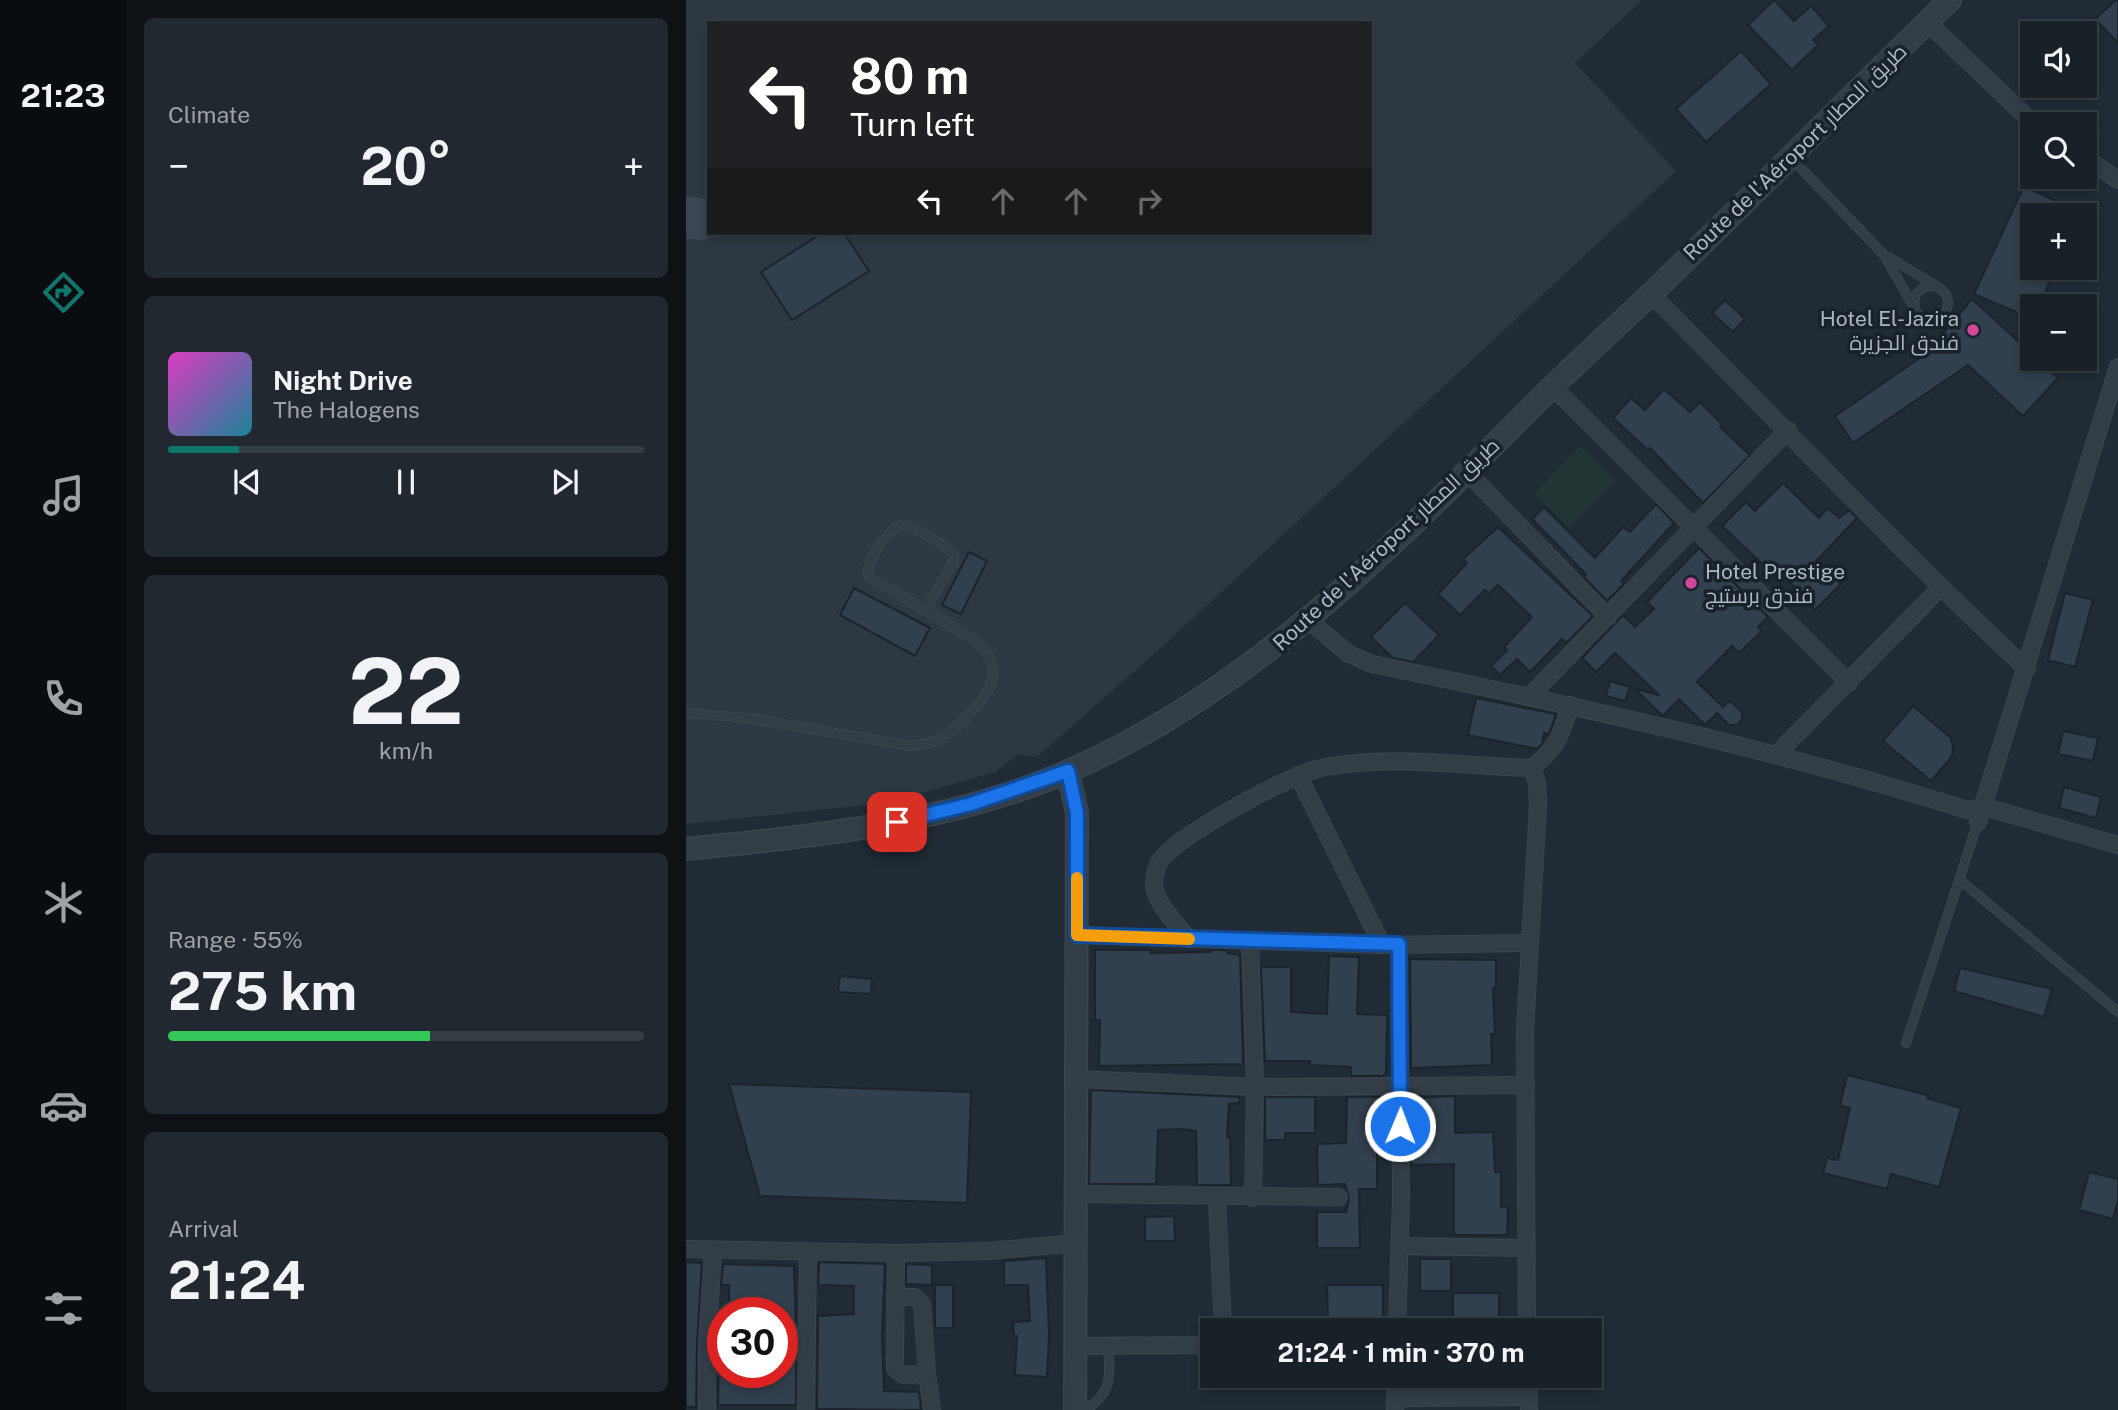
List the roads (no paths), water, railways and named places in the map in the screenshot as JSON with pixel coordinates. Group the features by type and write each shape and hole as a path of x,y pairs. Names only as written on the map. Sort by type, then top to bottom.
{"street":[{"name":"Route de l'Aéroport طريق المطار","path":"686,849 796,838 897,822 971,804 1068,771 1153,729 1194,704 1271,650 1308,620 1467,472 1950,0"},
{"path":"1927,22 2021,112"},
{"path":"2097,164 2118,180"},
{"path":"2100,166 2118,166"},
{"path":"1651,294 1788,430 1940,588 2027,669"},
{"path":"1982,814 2080,483 2118,367"},
{"path":"1553,387 1849,683"},
{"path":"1530,696 1788,430"},
{"path":"1467,472 1608,617"},
{"path":"1776,755 1940,588"},
{"path":"1308,620 1349,654 1372,664 1570,705 1859,775 1982,814 2118,845"},
{"path":"1189,939 1157,896 1154,884 1160,859 1194,832 1298,775 1324,767 1399,763 1532,768 1553,750 1562,735 1570,705"},
{"path":"1527,1318 1526,1085 1529,943 1538,806 1537,783 1532,768"},
{"path":"1068,771 1077,813 1075,1410"},
{"path":"1298,775 1382,945"},
{"path":"1077,935 1382,945 1529,943"},
{"path":"1250,941 1255,1087 1253,1198"},
{"path":"1397,1318 1401,1087 1399,944"},
{"path":"1078,1079 1255,1087 1526,1085"},
{"path":"1076,1194 1339,1197"},
{"path":"1217,1197 1222,1318"},
{"path":"686,1249 713,1252 896,1253 989,1251 1075,1243"},
{"path":"1399,1246 1526,1248"},
{"path":"707,1410 707,1344 713,1252"},
{"path":"806,1410 808,1253"},
{"path":"896,1253 895,1368 903,1375 927,1374"},
{"path":"895,1297 915,1297 922,1304 932,1410"},
{"path":"1075,1346 1200,1345"},
{"path":"1395,1404 1529,1403"}],"lane":[{"path":"1790,157 1885,255 1944,291 1949,300 1945,314 1929,320 1919,316 1885,255"},
{"path":"1915,309 1917,293 1926,286 1936,286"},
{"path":"686,713 720,714 911,746 945,737 990,689 993,668 985,648 926,609 871,578 867,572 868,565 891,532 900,525 911,527 948,548 954,556 954,561 926,609"},
{"path":"1906,1043 1982,814"},
{"path":"1960,880 2118,1012"},
{"path":"1085,1410 1099,1402 1107,1390 1108,1346"}],"place":[{"name":"Hotel El-Jazira فندق الجزيرة","path":"1973,330"},
{"name":"Hotel Prestige فندق برستيج","path":"1691,583"}]}
